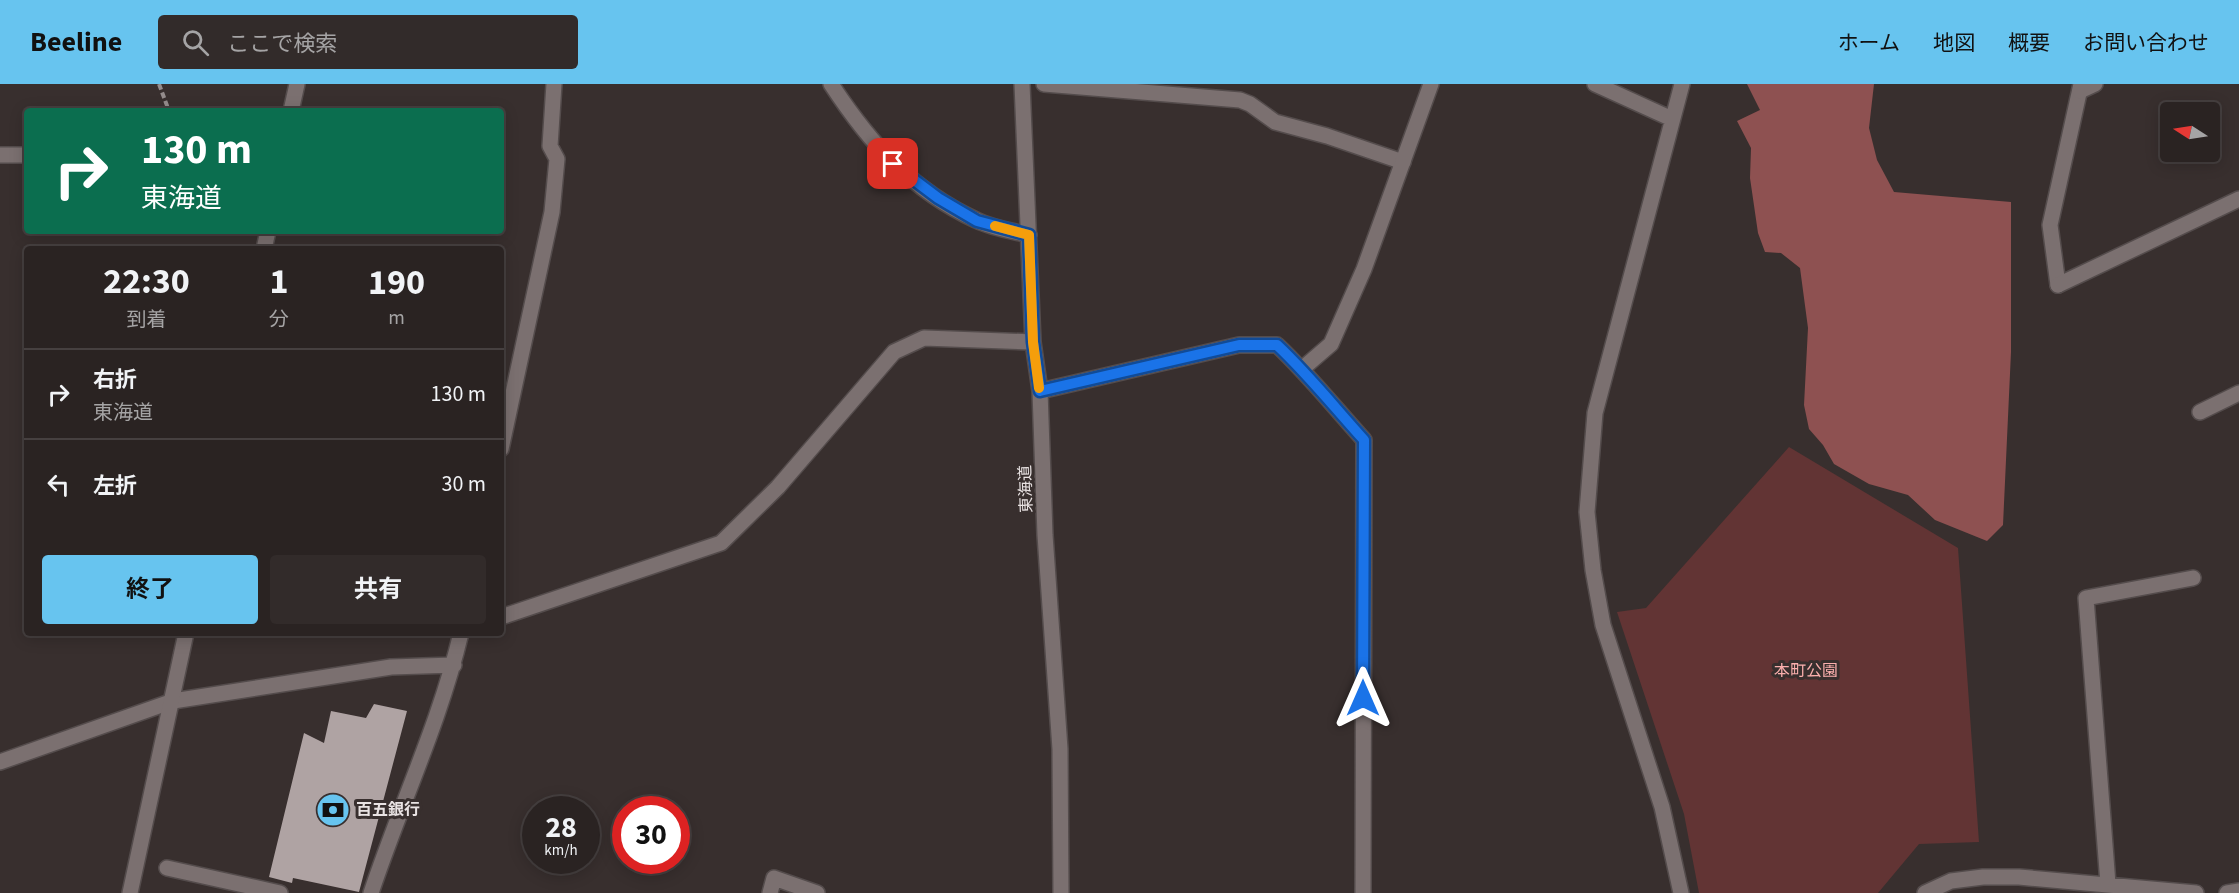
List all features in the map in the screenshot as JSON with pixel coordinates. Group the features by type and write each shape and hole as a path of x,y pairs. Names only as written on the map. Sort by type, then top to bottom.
{"street":[{"path":"292,108 297,84"},
{"path":"504,435 552,212 557,159 550,146 554,84"},
{"path":"831,84 857,123 893,164 938,198 977,221 1029,235"},
{"name":"東海道","path":"1022,84 1033,342 1040,391 1046,535 1060,749 1061,893"},
{"path":"1044,84 1240,100 1250,104 1275,122 1327,136 1403,162"},
{"path":"1302,369 1331,344 1364,269 1431,84"},
{"path":"1595,84 1672,119"},
{"path":"1681,893 1662,807 1603,625 1593,570 1587,512 1595,413 1682,84"},
{"path":"2095,84 2081,87 2050,225 2058,285 2239,199"},
{"path":"0,155 24,155"},
{"path":"504,616 721,543 778,487 894,352 924,338 1033,342"},
{"path":"1040,391 1239,345 1277,345 1302,369 1364,440 1363,893"},
{"path":"2200,412 2239,393"},
{"path":"2109,884 2086,598 2193,578"},
{"path":"130,893 185,636"},
{"path":"371,893 442,702 461,636"},
{"path":"0,762 173,701 391,668 454,665"},
{"path":"167,868 280,893"},
{"path":"1925,893 1951,881 1983,877 2019,877 2196,893"},
{"path":"770,893 774,878 817,893"},
{"path":"2227,893 2239,891"}],"path":[{"path":"159,84 168,108"}],"green space":[{"name":"本町公園","path":"1789,447 1958,548 1979,842 1919,844 1878,893 1699,893 1684,814 1617,612 1646,608"}],"shaded area":[{"path":"1747,84 1874,84 1869,128 1877,160 1894,192 2011,202 2011,352 2003,525 1987,541 1935,520 1908,495 1869,484 1834,464 1823,445 1809,429 1804,405 1808,328 1800,268 1781,253 1765,252 1758,233 1750,178 1751,148 1737,121 1760,110"}],"building":[{"name":"百五銀行","path":"374,704 407,711 359,892 293,878 292,883 269,877 304,733 324,743 331,711 366,718"}],"slow traffic":[{"path":"995,226 1029,235 1033,342 1039,388"}],"place":[{"name":"百五銀行","path":"333,810"}],"route":[{"path":"893,164 938,198 977,221 1029,235 1033,342 1040,391 1239,345 1277,345 1302,369 1364,440 1363,698"}]}
